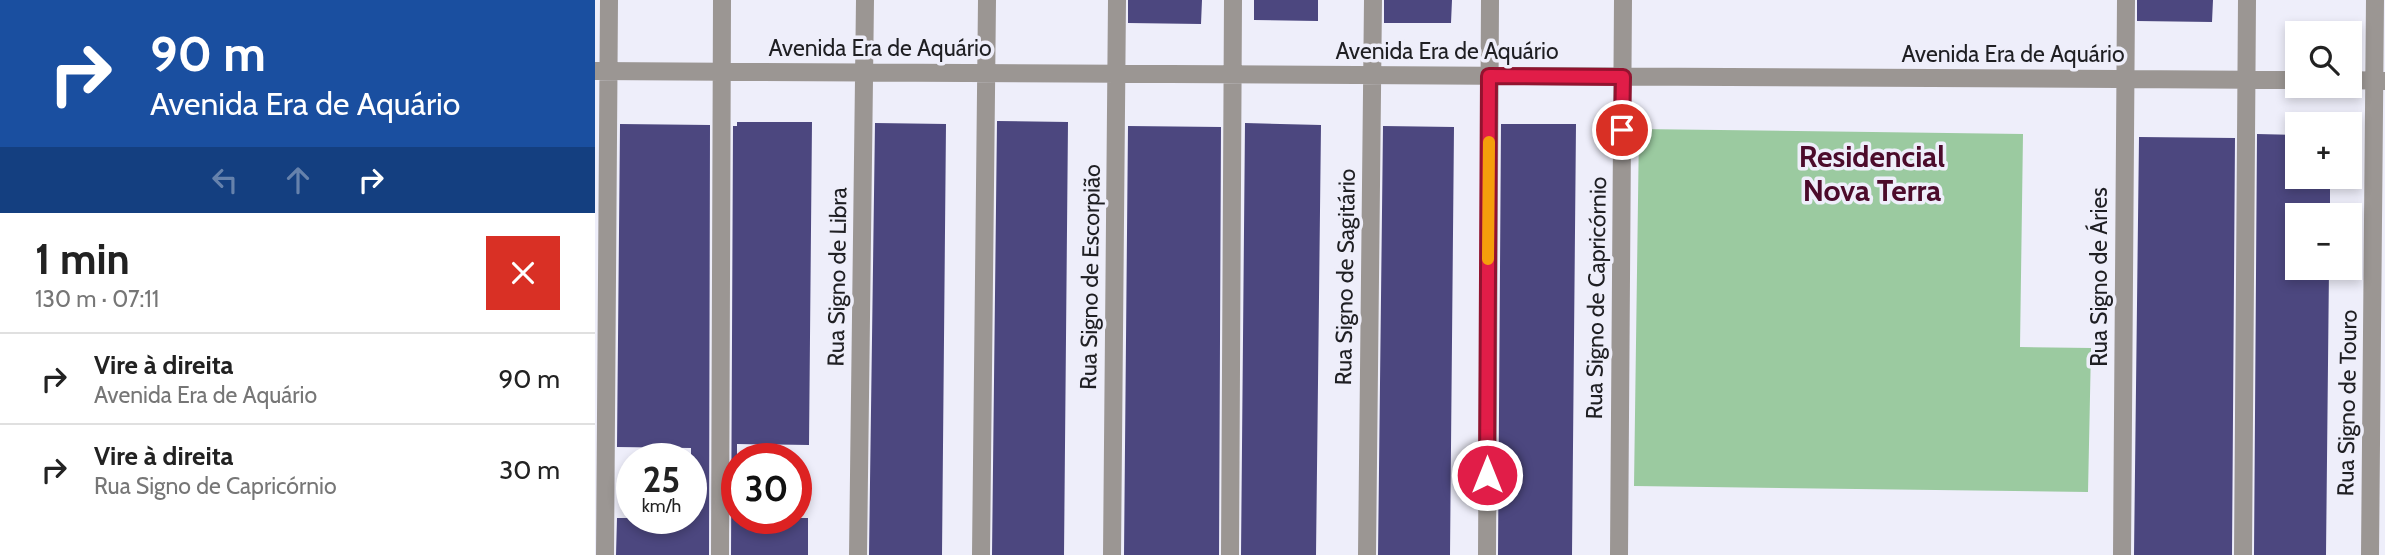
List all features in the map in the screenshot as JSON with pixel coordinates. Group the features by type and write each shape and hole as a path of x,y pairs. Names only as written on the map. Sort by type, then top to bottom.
{"street":[{"path":"605,555 602,71 609,0"},
{"path":"720,555 722,0"},
{"name":"Rua Signo de Libra","path":"858,555 865,0"},
{"path":"981,555 987,0"},
{"name":"Rua Signo de Escorpião","path":"1111,555 1117,0"},
{"path":"1230,555 1233,0"},
{"name":"Rua Signo de Sagitário","path":"1367,555 1373,0"},
{"path":"1487,555 1490,0"},
{"name":"Rua Signo de Capricórnio","path":"1619,555 1623,0"},
{"name":"Rua Signo de Áries","path":"2122,555 2126,0"},
{"path":"2243,555 2247,0"},
{"name":"Rua Signo de Touro","path":"2370,555 2380,80 2375,0"},
{"name":"Avenida Era de Aquário","path":"602,71 2285,80"},
{"path":"2362,80 2380,80"}],"green space":[{"path":"1639,129 2023,134 2020,347 2091,348 2088,492 1634,486"}],"building":[{"path":"1128,0 1202,0 1201,24 1128,23"},
{"path":"1254,0 1318,0 1318,21 1254,20"},
{"path":"1384,0 1452,0 1451,23 1384,23"},
{"path":"2137,0 2213,0 2212,22 2137,21"},
{"path":"997,121 1068,122 1064,555 992,555"},
{"path":"737,122 812,122 809,443 732,443 733,126 737,126"},
{"path":"875,123 946,124 942,555 869,555"},
{"path":"1245,123 1321,125 1316,555 1241,555"},
{"path":"620,124 710,125 709,555 616,555 617,534 707,534 707,443 617,443"},
{"path":"1501,124 1576,124 1572,555 1498,555"},
{"path":"1128,126 1221,127 1219,555 1124,555"},
{"path":"1383,126 1454,127 1450,555 1378,555"},
{"path":"2257,134 2285,135 2285,189 2330,189 2330,203 2285,203 2285,280 2329,280 2326,555 2254,555"},
{"path":"2139,137 2235,138 2232,555 2134,555"},
{"path":"731,534 808,534 808,555 731,555"}],"slow traffic":[{"path":"1488,259 1489,142"}],"district":[{"name":"Residencial Nova Terra","path":"1872,173"}],"route":[{"path":"1487,475 1489,76 1623,77 1622,130"}]}
